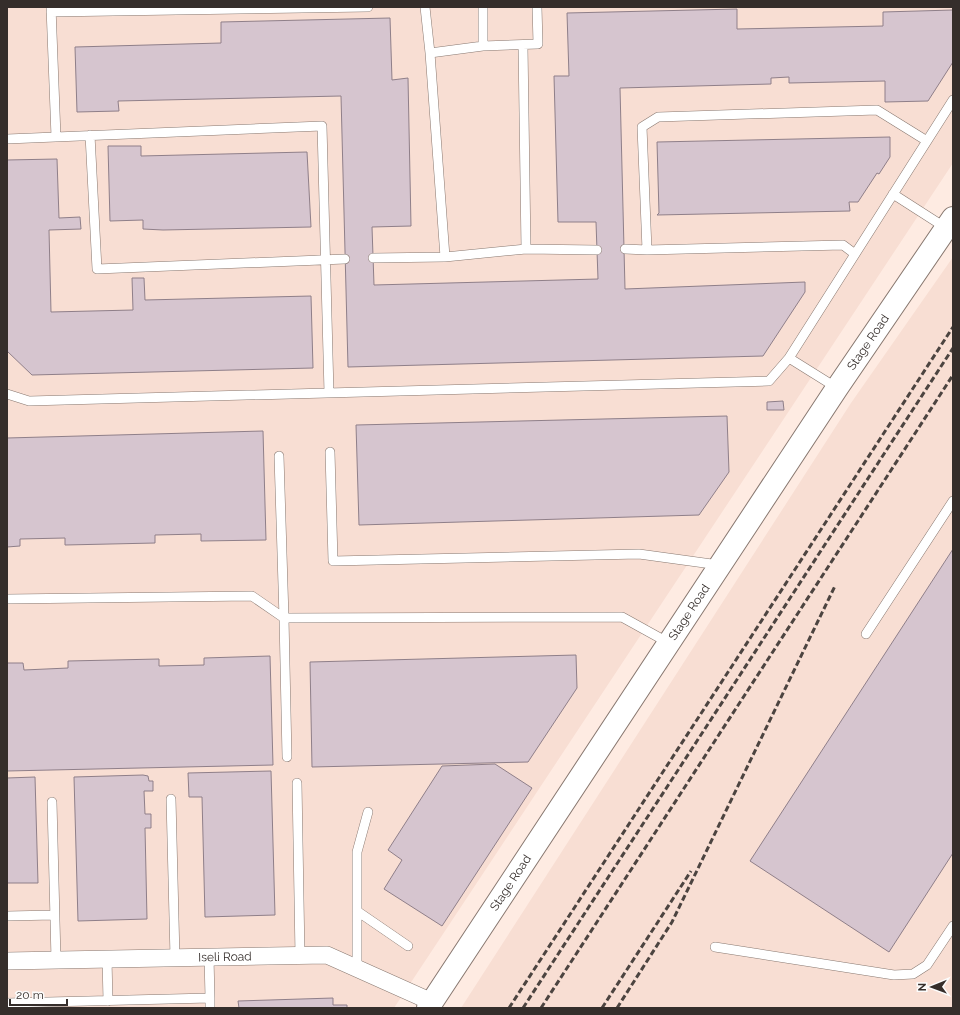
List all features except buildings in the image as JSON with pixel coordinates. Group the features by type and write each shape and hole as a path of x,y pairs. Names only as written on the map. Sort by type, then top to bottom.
{"street":[{"name":"Stage Road","path":"430,1005 837,388 950,223"},
{"name":"Iseli Road","path":"7,961 327,955 357,968 430,1005"}],"lane":[{"path":"56,137 51,9 368,7"},
{"path":"424,7 430,53 445,257"},
{"path":"483,7 483,46"},
{"path":"430,53 483,46 523,46 538,44 537,7"},
{"path":"523,46 526,249"},
{"path":"7,394 29,401 769,381 789,358 953,100"},
{"path":"647,250 642,127 658,117 877,110 927,141"},
{"path":"7,139 322,126 329,393"},
{"path":"90,135 97,268 345,259"},
{"path":"893,194 950,223"},
{"path":"625,249 647,250 843,245 855,254"},
{"path":"373,258 445,257 526,249 597,250"},
{"path":"789,358 837,388"},
{"path":"330,452 333,561 639,554 720,565"},
{"path":"279,456 287,757"},
{"path":"866,634 953,500"},
{"path":"7,599 252,596 284,618 622,617 669,643"},
{"path":"297,783 300,956"},
{"path":"171,799 175,958"},
{"path":"52,802 56,960"},
{"path":"357,968 357,852 368,812"},
{"path":"357,911 408,946"},
{"path":"7,916 54,915"},
{"path":"715,947 894,975 913,974 927,965 953,926"},
{"path":"208,957 210,1008"},
{"path":"107,959 108,1000"},
{"path":"7,1003 210,998"}],"shaded area":[{"path":"7,7 953,7 953,163 394,1008 7,1008"},
{"path":"953,257 953,1008 461,1008 851,403"}],"railway":[{"path":"509,1008 953,327"},
{"path":"523,1008 953,348"},
{"path":"541,1008 953,375"},
{"path":"617,1008 672,922 835,586"},
{"path":"602,1008 691,871"}]}
